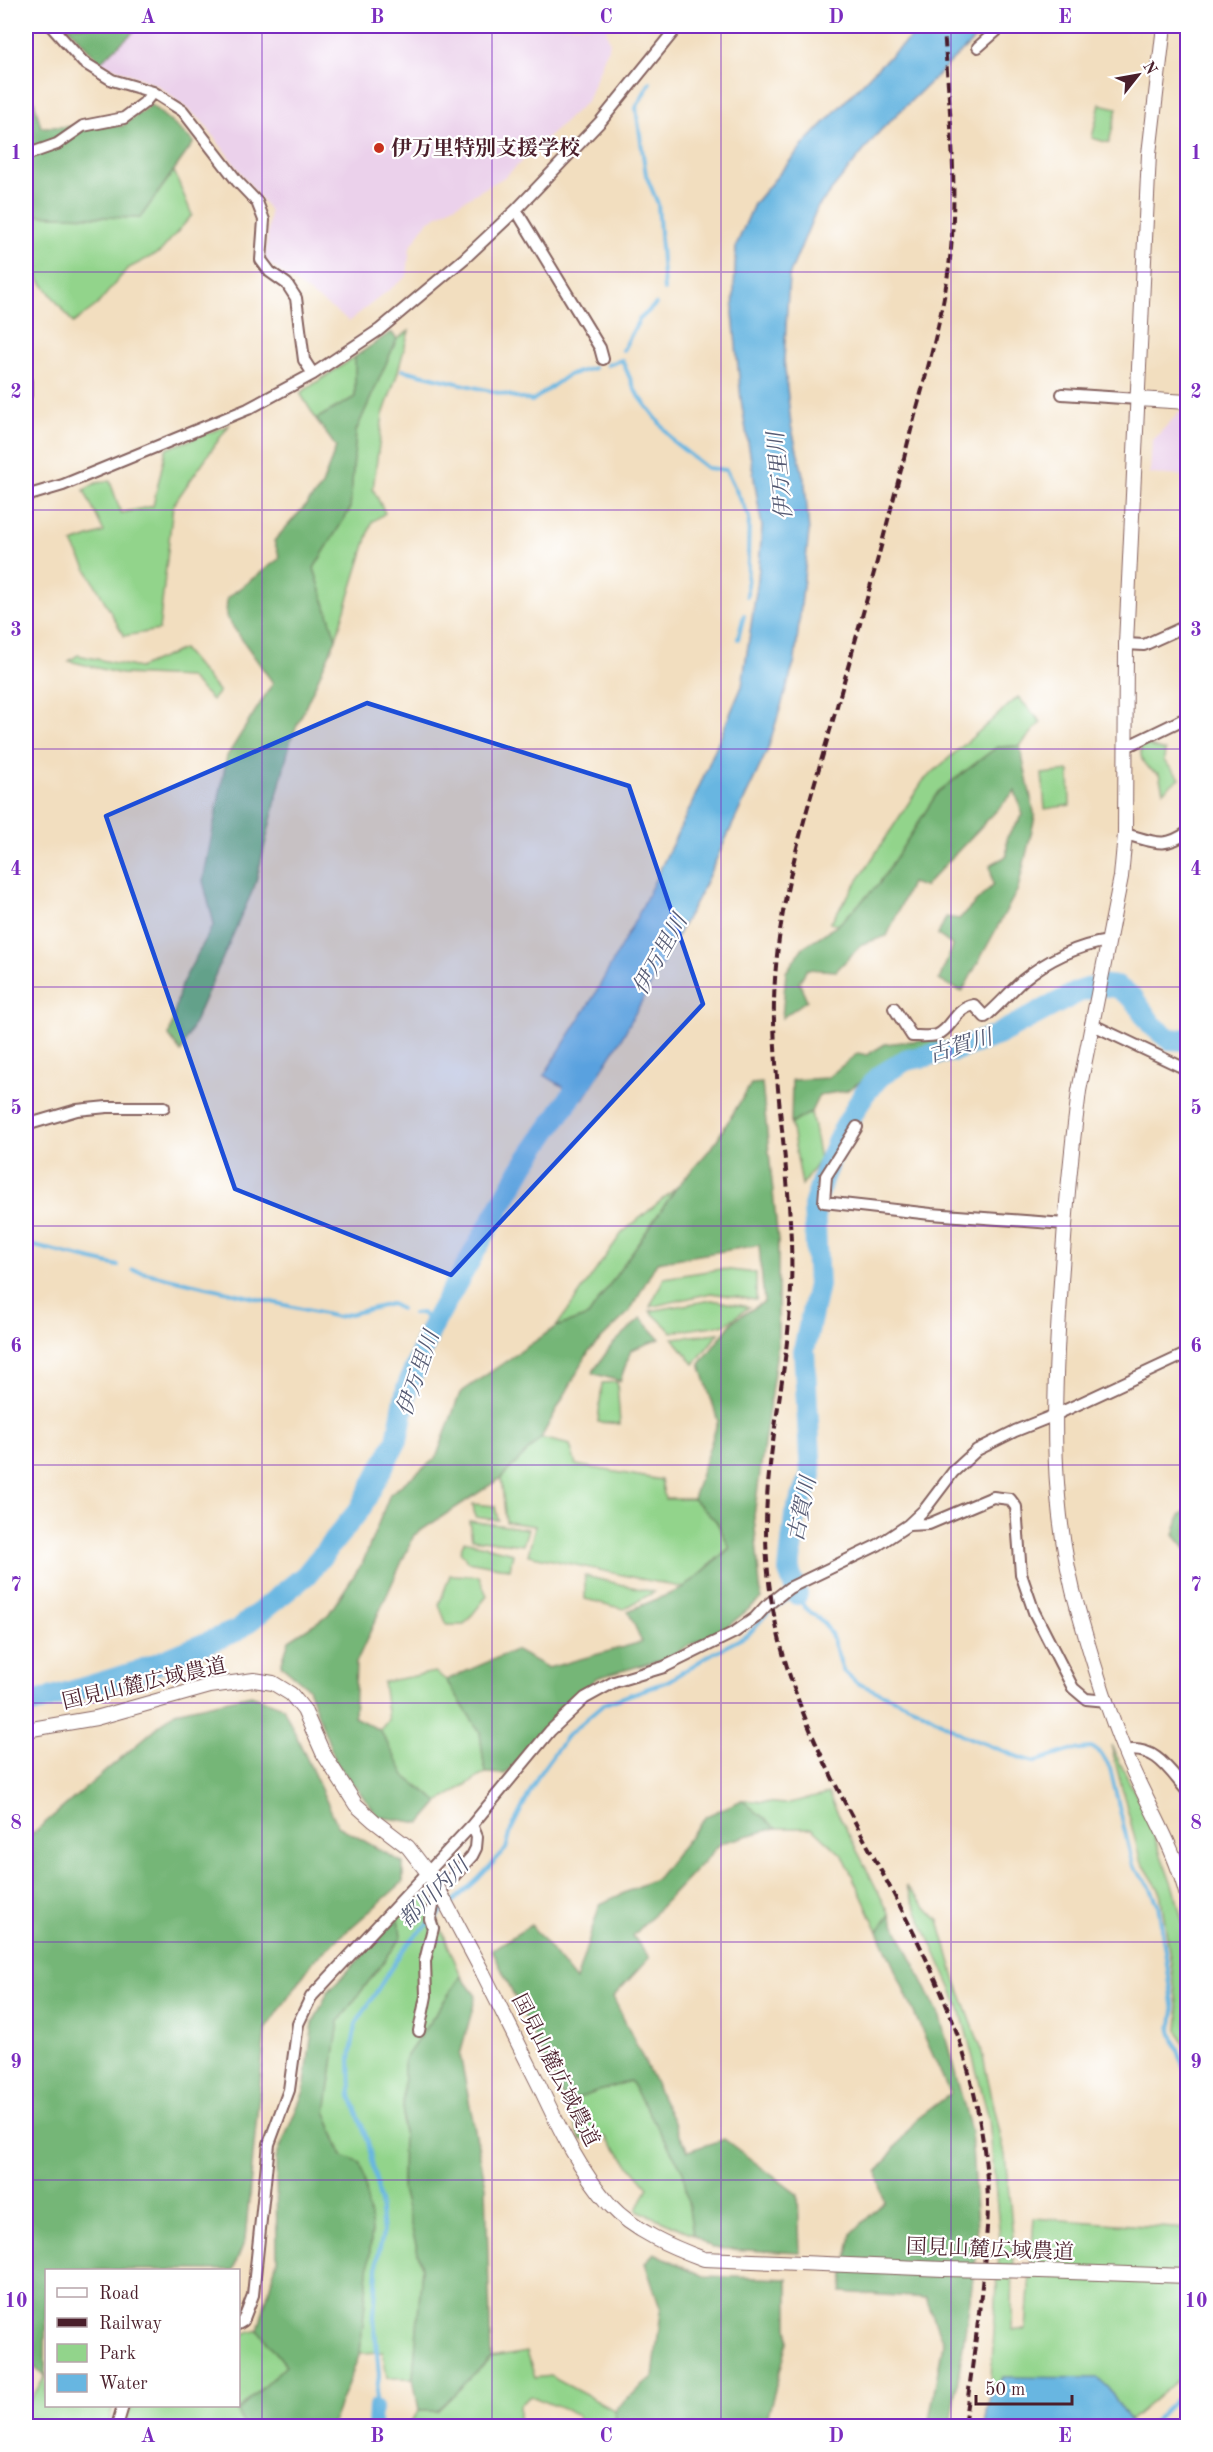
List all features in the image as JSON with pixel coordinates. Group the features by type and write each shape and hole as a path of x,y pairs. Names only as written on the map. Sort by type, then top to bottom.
{"street":[{"path":"51,26 83,62 112,80 153,92 183,111 237,181 257,202 264,219 261,260 270,272 287,284 296,298 304,360 313,374"},
{"path":"26,496 63,485 248,409 313,374 379,330 465,258 516,210 601,121 678,26"},
{"path":"978,47 1002,26"},
{"path":"1164,26 1149,154 1126,644 1125,834 1121,877 1079,1091 1065,1224 1055,1370 1055,1466 1063,1533 1078,1610 1124,1751 1164,1831 1188,1900"},
{"path":"26,155 57,144 83,126 124,118 144,103 153,92"},
{"path":"516,210 600,348 603,359"},
{"path":"26,381 26,395"},
{"path":"1062,394 1188,402"},
{"path":"1126,644 1144,645 1188,625"},
{"path":"1126,747 1188,717"},
{"path":"1125,834 1162,844 1174,842 1188,832"},
{"path":"894,1008 912,1036 937,1035 948,1026 962,1007 974,1005 985,1017 1023,981 1048,963 1088,943 1108,941"},
{"path":"1091,1024 1188,1070"},
{"path":"26,1125 77,1110 107,1107 164,1107"},
{"path":"857,1126 826,1176 824,1202 931,1214 1065,1224"},
{"path":"240,2323 243,2321 253,2295 269,2144 289,2090 298,2024 311,1997 431,1875 550,1731 585,1698 614,1682 664,1667 735,1632 793,1586 878,1545 908,1525 925,1509 953,1472 977,1450 1188,1353"},
{"path":"908,1525 929,1524 993,1497 1010,1499 1016,1507 1021,1574 1034,1612 1073,1688 1086,1700 1107,1701"},
{"name":"国見山麓広域農道","path":"26,1730 96,1718 210,1686 254,1680 273,1683 291,1694 304,1710 323,1753 356,1805 408,1847 431,1875 483,1973 560,2129 588,2176 611,2206 640,2229 673,2248 704,2259 1188,2276"},
{"path":"1124,1751 1138,1749 1155,1755 1188,1792"},
{"path":"419,2031 426,1996 425,1961 434,1902 476,1848 477,1837 472,1825"},
{"path":"117,2427 123,2407"}],"highlighted area":[{"path":"367,703 629,786 703,1004 451,1275 235,1189 106,816"}],"shaded area":[{"name":"伊万里特別支援学校","path":"140,26 605,26 610,43 587,101 506,176 428,221 410,247 407,276 349,321 265,261 270,211 202,121 159,86 100,62"},
{"path":"1180,412 1187,412 1187,476 1150,474 1152,441"}],"green space":[{"path":"67,26 140,26 100,62"},
{"path":"26,71 41,127 122,126 151,105 194,142 140,218 26,215"},
{"path":"1100,104 1117,108 1109,143 1092,138"},
{"path":"174,171 192,215 160,252 127,269 97,305 73,323 32,270 26,256 26,215 140,218"},
{"path":"409,331 383,415 373,489 385,513 372,522 336,639 314,568 350,509 356,431 397,339"},
{"path":"391,332 397,339 356,431 350,509 314,568 336,639 291,739 255,885 181,1052 169,1036 181,985 214,924 203,881 227,756 273,683 226,617 227,598 280,558 274,541 321,488 336,447 316,419 355,397 355,357"},
{"path":"355,357 355,397 316,419 300,393"},
{"path":"229,425 173,505 159,630 124,636 72,543 104,532 84,490 96,483 110,481 121,513 153,506 166,449"},
{"path":"183,649 219,692 212,700 189,677 121,674 69,661 78,655 139,668"},
{"path":"1018,697 1041,722 1020,746 997,747 938,792 879,884 838,925 830,923 923,781"},
{"path":"1141,743 1165,751 1164,761 1180,778 1163,791 1159,774 1146,766 1142,759"},
{"path":"1020,746 1035,817 1018,889 962,992 939,980 953,946 938,935 946,917 959,919 993,885 990,865 1007,856 1007,837 1023,815 1015,791 924,887 911,883 887,936 862,944 836,971 807,969 799,982 807,1000 782,1018 786,972 803,947 838,925 879,884 938,792 997,747"},
{"path":"1069,771 1070,805 1045,809 1042,774"},
{"path":"940,1038 933,1051 896,1059 846,1091 819,1095 811,1112 791,1124 792,1080 827,1078 858,1053 867,1055 885,1044"},
{"path":"762,1083 778,1241 778,1343 754,1516 761,1599 728,1626 661,1660 596,1678 505,1774 485,1773 480,1732 446,1680 515,1650 548,1668 642,1642 628,1611 684,1588 730,1548 716,1521 693,1499 718,1421 700,1364 734,1320 764,1302 759,1245 657,1262 630,1311 589,1351 541,1438 501,1478 414,1535 356,1663 354,1717 380,1730 406,1777 439,1802 421,1823 379,1817 336,1762 308,1688 281,1665 289,1640 328,1615 363,1562 390,1494 436,1458 460,1393 556,1327 588,1316 677,1187 713,1146 751,1084"},
{"path":"811,1112 820,1159 802,1185 791,1124"},
{"path":"677,1187 588,1316 556,1327 622,1233"},
{"path":"721,1269 756,1273 756,1300 711,1293 650,1307 664,1278"},
{"path":"712,1300 749,1307 726,1324 672,1332 650,1311"},
{"path":"641,1318 660,1339 631,1350 620,1381 592,1373 611,1346"},
{"path":"719,1333 694,1364 673,1338"},
{"path":"617,1382 620,1424 598,1422 602,1383"},
{"path":"541,1438 570,1445 576,1465 661,1480 665,1499 693,1499 716,1521 730,1547 684,1588 528,1555 535,1526 506,1522 501,1478"},
{"path":"473,1504 495,1506 498,1520 475,1517"},
{"path":"1187,1510 1187,1551 1174,1535 1180,1515"},
{"path":"469,1521 528,1529 523,1545 472,1539"},
{"path":"464,1541 513,1553 510,1569 468,1561 460,1552"},
{"path":"450,1575 479,1576 487,1596 464,1625 447,1625 439,1605"},
{"path":"585,1576 654,1592 624,1609 585,1599"},
{"path":"435,1672 446,1680 480,1732 485,1773 439,1802 406,1777 380,1730 388,1720 383,1682"},
{"path":"251,1695 283,1707 338,1826 403,1863 403,1882 314,1960 265,2031 245,2240 233,2269 45,2269 45,2376 26,2361 26,1839 175,1712"},
{"path":"1111,1745 1147,1817 1176,1896 1187,1940 1187,2054 1178,2030 1179,2017 1160,1891 1140,1859"},
{"path":"828,1794 890,1915 878,1931 843,1856 813,1828 776,1828 742,1800 785,1804"},
{"path":"742,1800 776,1828 721,1843 633,1936 649,1958 613,1997 688,2151 724,2139 798,2195 800,2253 712,2248 693,2234 683,2171 630,2081 566,2102 492,1950 531,1925 576,1981 600,1904 657,1878 706,1816"},
{"path":"906,1886 939,1921 956,1981 981,2048 1005,2155 1013,2235 1012,2330 1026,2330 1034,2218 1187,2229 1187,2372 1129,2421 1109,2388 1003,2377 990,2394 1000,2239 989,2119 960,2008"},
{"path":"426,1892 461,1976 404,2060 402,2189 422,2268 413,2378 387,2378 383,2352 360,2353 372,2230 326,2113 339,2021 401,1938 399,1917"},
{"path":"890,1915 940,2017 971,2131 978,2245 951,2426 928,2426 943,2343 926,2298 841,2292 852,2233 884,2202 877,2172 916,2120 950,2094 878,1931"},
{"path":"399,1917 401,1938 339,2021 326,2113 342,2156 361,2163 372,2230 360,2353 331,2426 244,2426 238,2411 286,2365 258,2330 277,2260 276,2158 304,2091 313,2023 328,1992"},
{"path":"461,1976 476,1996 460,2055 486,2186 491,2358 437,2411 419,2411 413,2378 422,2268 402,2189 404,2060"},
{"path":"630,2080 684,2171 693,2234 637,2210 648,2187 606,2137 581,2140 566,2102"},
{"path":"654,2253 704,2276 788,2279 788,2342 765,2426 617,2426 614,2410 653,2377 661,2311 645,2263"},
{"path":"258,2330 286,2365 238,2411 244,2426 125,2426 131,2407 240,2407 240,2336"},
{"path":"527,2352 535,2378 550,2376 614,2410 617,2426 582,2426 576,2414 531,2396 519,2405 519,2426 407,2426 419,2411 437,2411 491,2358"},
{"path":"45,2377 45,2407 113,2407 108,2426 26,2426 26,2407"}],"water":[{"path":"923,26 988,26 880,131 817,208 789,276 784,360 791,425 805,483 809,532 795,660 768,749 701,892 619,1043 583,1099 544,1075 594,996 638,915 693,801 742,686 758,578 762,527 741,400 733,313 736,246 754,204 804,144 876,69"},
{"path":"1003,2377 1098,2378 1109,2388 1132,2426 985,2426 990,2394"}],"waterway":[{"path":"650,82 636,108 646,175 658,204 664,290"},
{"path":"623,350 639,320 656,304"},
{"path":"607,365 622,360 636,392 675,443 707,468 726,470 749,517 747,596"},
{"path":"403,370 532,401 568,375 594,368"},
{"path":"738,639 744,615"},
{"name":"古賀川","path":"797,1594 789,1571 795,1515 811,1476 804,1350 818,1285 814,1206 839,1138 864,1094 880,1076 906,1060 953,1051 995,1036 1078,992 1100,985 1117,987 1133,998 1152,1025 1169,1039 1188,1038"},
{"name":"伊万里川","path":"26,1705 137,1672 238,1630 306,1575 360,1509 397,1440 407,1388 432,1326 525,1163 590,1069"},
{"path":"26,1244 118,1266"},
{"path":"133,1270 337,1317 391,1304 401,1309"},
{"path":"413,1314 422,1313 432,1326"},
{"name":"都川内川","path":"375,2406 379,2375 374,2317 378,2255 383,2234 380,2201 368,2142 351,2096 350,2058 356,2024 402,1951 416,1935 478,1879 506,1849 511,1830 539,1774 567,1736 604,1704 668,1681 713,1653 748,1635 769,1611 797,1594 805,1608 822,1621 831,1634 843,1670 857,1683 916,1708 965,1736 1034,1762 1071,1750 1091,1748 1101,1753 1110,1768 1133,1866 1149,1885 1158,1904 1174,2011 1171,2031 1188,2078"},
{"name":"古賀川","path":"1149,2426 1188,2387"},
{"name":"都川内川","path":"374,2426 375,2406"}],"railway":[{"path":"944,26 952,137 953,221 948,272 940,318 847,672 793,863 777,953 774,1021 778,1092 789,1199 791,1270 788,1334 769,1472 766,1528 771,1598 786,1663 808,1724 835,1784 927,1960 953,2022 973,2089 985,2158 988,2210 981,2297 964,2426"}],"place":[{"name":"伊万里特別支援学校","path":"379,148"}]}
